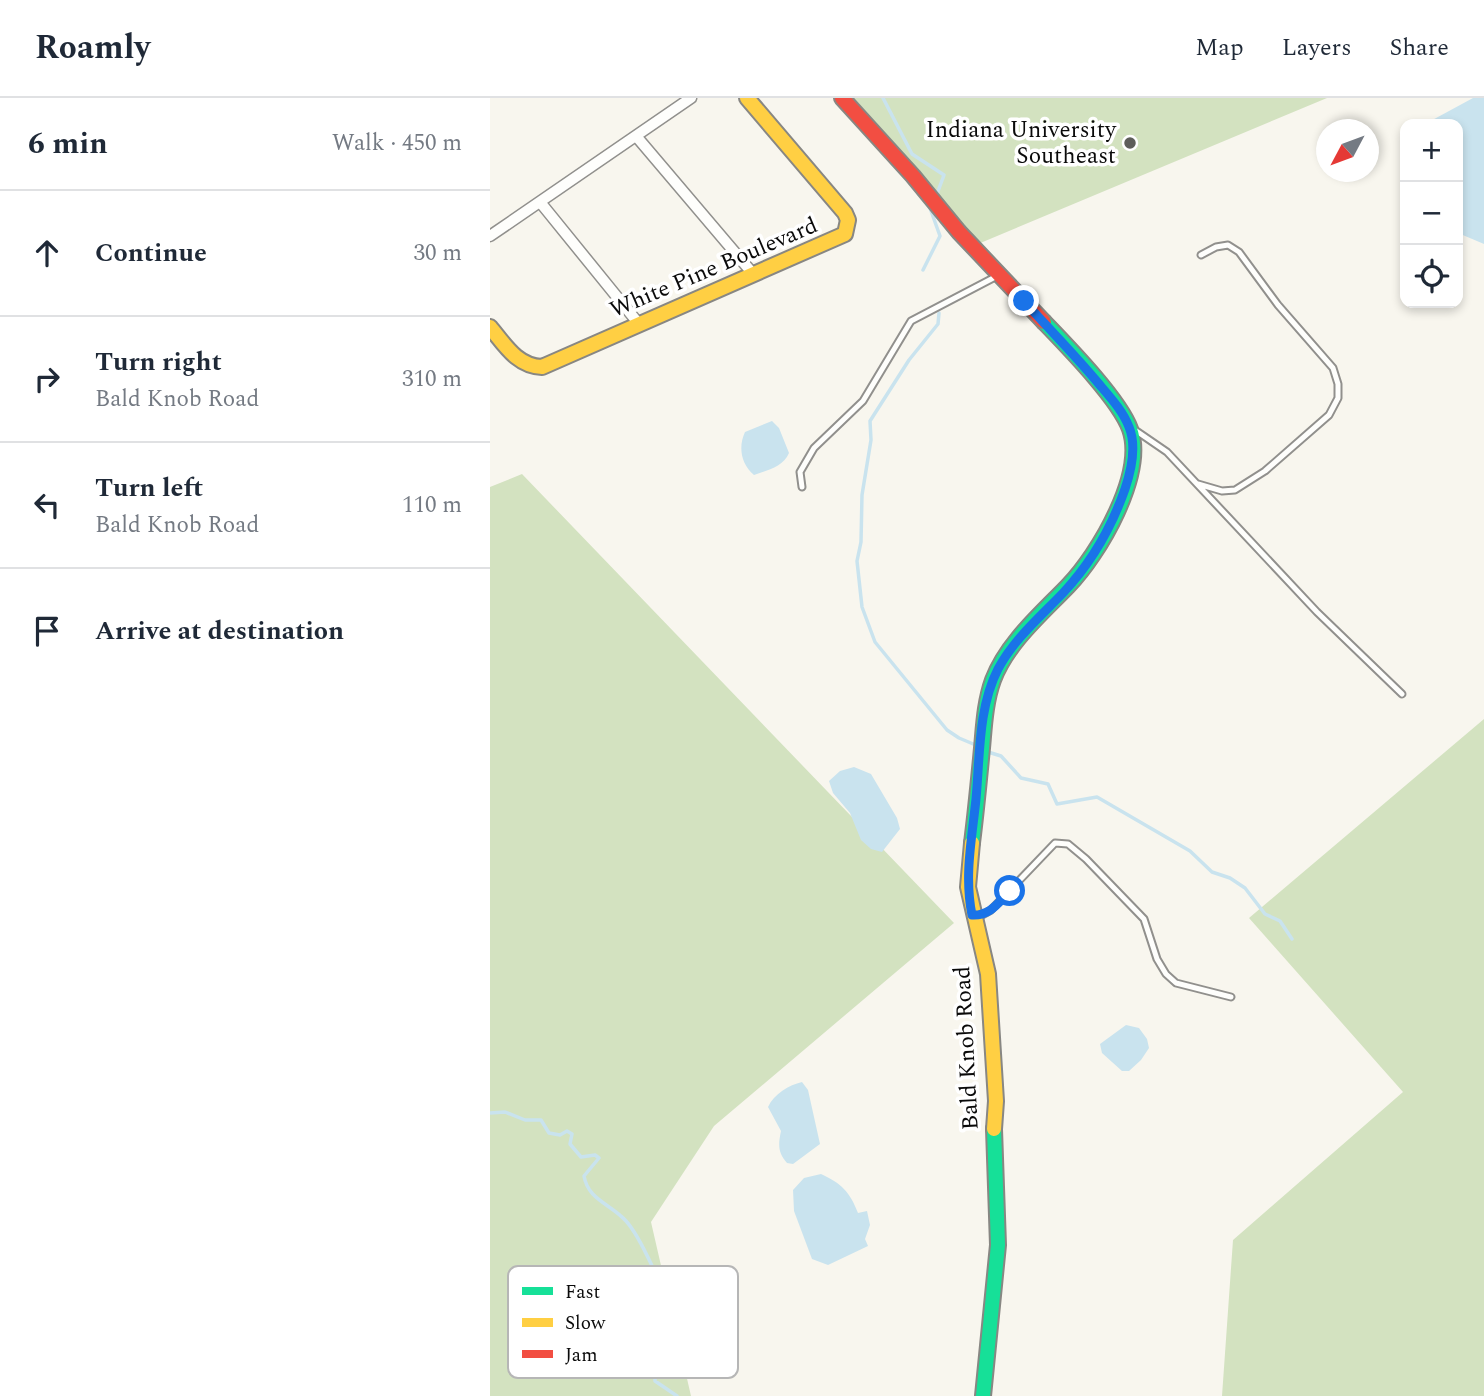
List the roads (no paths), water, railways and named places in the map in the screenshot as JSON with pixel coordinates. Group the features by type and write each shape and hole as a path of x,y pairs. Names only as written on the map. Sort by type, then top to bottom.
{"street":[{"path":"490,236 691,98"},
{"name":"White Pine Boulevard","path":"490,327 515,357 534,368 839,238 848,228 845,213 747,98"},
{"name":"Bald Knob Road","path":"842,98 999,275 1066,345 1113,401 1129,426 1133,449 1130,476 1108,532 1084,569 1025,631 1006,656 989,693 968,887 972,915 986,958 996,1101 994,1119 998,1245 983,1396"},
{"path":"636,136 754,275"},
{"path":"540,202 639,324"}],"lane":[{"path":"1198,484 1222,491 1235,490 1265,471 1329,415 1338,398 1338,384 1333,368 1278,305 1239,252 1228,245 1216,247 1201,255"},
{"path":"802,487 800,472 814,448 863,401 911,321 999,275"},
{"path":"1129,426 1167,452 1317,612 1402,694"},
{"path":"972,915 982,915 991,910 1055,843 1068,844 1144,919 1157,958 1166,974 1176,983 1231,997"}],"water":[{"path":"1473,98 1484,98 1484,244 1463,235 1463,119 1434,119"},
{"path":"772,421 779,428 789,453 779,465 754,475 744,461 741,449 745,432"},
{"path":"854,767 871,774 897,818 900,829 882,852 871,849 861,840 850,813 833,793 829,781 840,771"},
{"path":"1126,1025 1139,1028 1147,1039 1149,1048 1129,1071 1122,1071 1102,1053 1100,1044"},
{"path":"802,1082 808,1090 820,1144 793,1164 787,1163 780,1152 781,1131 768,1107 782,1091"},
{"path":"821,1174 844,1189 858,1213 867,1211 870,1225 865,1239 868,1246 828,1265 812,1259 794,1211 793,1190 804,1178"}],"waterway":[{"path":"883,98 912,154 944,175 937,194"},
{"path":"923,270 940,236 930,208"},
{"path":"939,313 938,324 909,360 870,421 871,440 862,495 861,542 857,561 862,607 875,642 947,730 978,746"},
{"path":"988,752 1001,756 1021,778 1048,784 1057,804 1097,797 1190,851 1212,872 1230,878 1245,888 1265,914 1280,921 1292,939"},
{"path":"490,1113 505,1112 525,1120 541,1120 549,1133 560,1135 567,1131 572,1134 570,1144 581,1157 595,1155 599,1158 584,1176 586,1184 595,1196 630,1226 652,1266"},
{"path":"655,1378 655,1381 677,1396"}],"place":[{"name":"Indiana University Southeast","path":"1130,143"}]}
